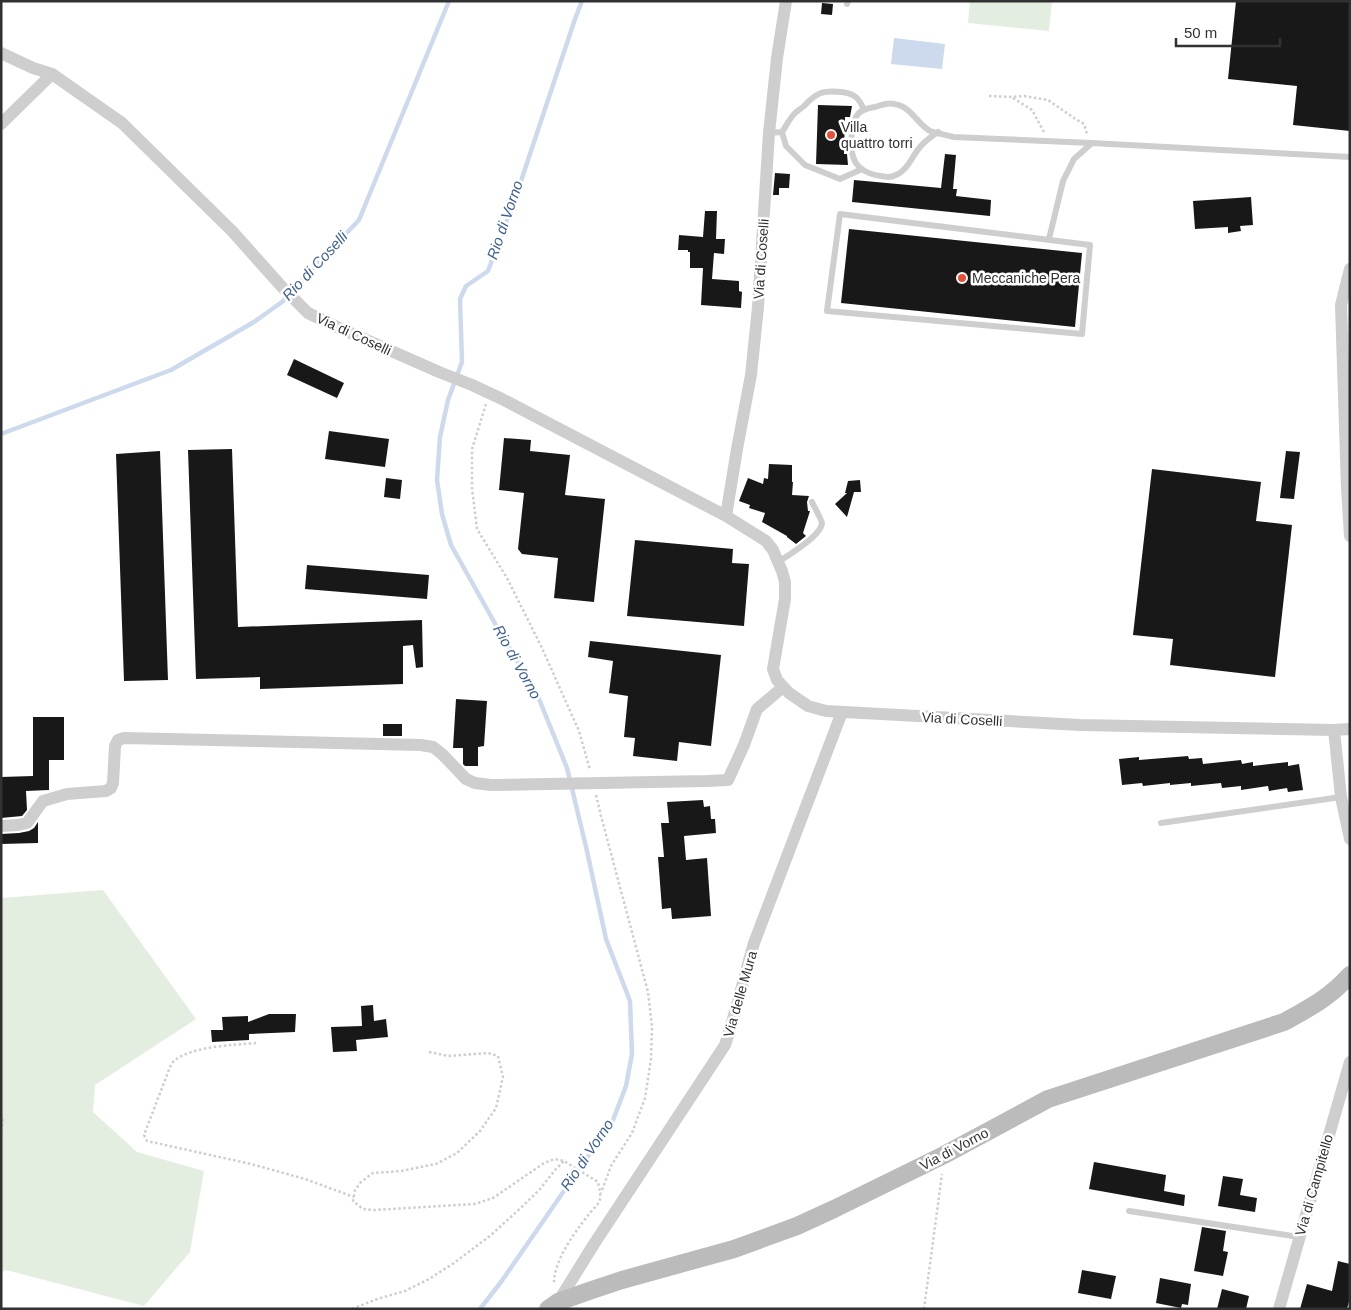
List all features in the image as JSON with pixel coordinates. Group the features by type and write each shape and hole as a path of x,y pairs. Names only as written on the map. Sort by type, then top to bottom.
{"street":[{"name":"Via di Coselli","path":"726,516 736,449 751,376 758,307 769,133 777,58 786,1"},
{"name":"Via di Coselli","path":"1,53 33,68 52,74 122,123 232,231 308,313 489,393 726,516 766,541 773,550 782,571 785,600 773,669 777,680 783,687 808,706 826,711 1080,725 1350,729"},
{"path":"1,124 52,74"},
{"path":"1350,269 1341,305 1350,536"},
{"path":"1,826 27,823 43,801 67,794 106,791 111,788 115,746 118,740 124,738 421,745 433,747 466,779 476,783 491,785 728,780 744,745 757,709 783,687"},
{"name":"Via delle Mura","path":"553,1305 725,1045 754,943 842,712"},
{"path":"1334,730 1341,797 1350,839"},
{"name":"Via di Vorno","path":"553,1305 622,1280 734,1249 797,1226 944,1156 1048,1099 1284,1022 1314,1006 1350,975"},
{"name":"Via di Campitello","path":"1279,1309 1350,1062"}],"lane":[{"path":"862,169 840,179 815,170 806,165 786,146 782,132 794,113 802,108 814,95 823,92 853,95 859,100 864,110"},
{"path":"938,132 920,147 905,168 897,175 888,178 870,175 862,169 853,156 852,127 858,113 888,104 895,104 908,111 930,131 938,132 952,137 1350,157"},
{"path":"769,133 782,132"},
{"path":"1049,239 1063,181 1074,159 1091,143"},
{"path":"840,214 1049,239 1090,245 1082,334 827,311 840,214"},
{"path":"778,562 799,548 822,526 822,520 812,502"},
{"path":"1161,823 1341,797"},
{"path":"1128,1211 1299,1237"}],"path":[{"path":"989,96 1024,96 1048,100 1084,124 1091,143"},
{"path":"1012,97 1032,110 1044,131 1047,141"},
{"path":"489,393 472,449 472,488 477,528 507,578 541,646 579,731 648,992 652,1027 651,1058 645,1098 632,1133 611,1166 600,1193"},
{"path":"256,1043 191,1052 175,1060 170,1067 144,1135 147,1142 251,1164 354,1197"},
{"path":"429,1052 448,1056 488,1053 498,1056 503,1077 496,1108 480,1131 457,1153 436,1164 400,1171 373,1173 361,1182 355,1190 353,1201 363,1209 374,1210 475,1204 494,1198 544,1163 556,1159 564,1161 598,1182 600,1201 588,1214 558,1263 553,1281 553,1305"},
{"path":"1,1114 3,1121 1,1132"},
{"path":"924,1309 944,1156"},
{"path":"352,1309 405,1291 454,1263 526,1204 564,1161"}],"green space":[{"path":"970,1 1052,1 1049,31 968,23"},
{"path":"103,890 196,1019 95,1085 93,1112 137,1152 204,1171 190,1252 144,1306 6,1270 1,1272 1,898"}],"water":[{"path":"894,38 945,44 942,69 891,64"}],"building":[{"path":"1236,1 1350,1 1350,131 1293,125 1297,86 1228,79"},
{"path":"822,3 833,4 832,15 821,14"},
{"name":"Villa quattro torri","path":"818,105 852,106 850,117 845,117 844,154 847,154 848,165 816,164"},
{"path":"945,154 956,155 953,189 957,189 956,196 991,200 990,216 852,202 854,180 941,188"},
{"path":"775,173 790,174 789,188 779,188 779,195 773,195"},
{"path":"1251,197 1253,225 1240,226 1241,231 1228,233 1228,227 1195,229 1193,201"},
{"path":"705,211 717,211 716,239 725,239 724,254 714,253 712,279 739,281 739,291 742,292 741,308 701,305 703,268 690,268 690,252 688,250 678,250 679,235 703,237"},
{"name":"Meccaniche Pera","path":"849,229 1082,253 1075,327 841,303"},
{"path":"294,359 344,383 337,398 287,375"},
{"path":"329,431 389,439 385,467 325,459"},
{"path":"504,438 531,440 530,451 570,455 565,495 605,499 594,602 554,598 558,558 522,554 518,549 524,493 499,490"},
{"path":"232,449 238,627 422,620 423,667 416,668 413,645 403,646 403,684 260,689 260,677 196,679 188,450"},
{"path":"160,451 168,680 124,681 116,454"},
{"path":"1286,451 1300,452 1294,499 1280,498"},
{"path":"769,464 792,465 792,495 809,496 807,502 808,511 810,511 803,533 806,536 796,544 787,536 762,522 765,513 749,508 750,505 739,501 748,478 763,484 764,478 768,479"},
{"path":"1152,469 1261,482 1256,521 1292,525 1275,677 1170,665 1173,639 1133,635"},
{"path":"386,478 402,480 400,499 384,497"},
{"path":"860,480 861,492 854,492 847,517 835,504 847,493 845,493 848,481"},
{"path":"635,540 733,549 732,563 749,564 744,626 627,616"},
{"path":"307,565 429,575 427,599 305,589"},
{"path":"590,641 721,655 711,746 679,742 677,761 633,756 635,738 624,737 628,696 609,693 613,661 588,657"},
{"path":"456,699 487,701 484,746 478,747 478,766 465,766 463,764 463,748 453,748"},
{"path":"33,717 64,717 64,760 49,760 49,790 26,791 27,810 22,816 1,818 1,777 33,776"},
{"path":"383,724 402,724 402,736 383,736"},
{"path":"1188,756 1189,759 1202,758 1203,764 1241,760 1242,764 1253,762 1253,766 1288,762 1288,766 1299,764 1303,790 1288,792 1287,788 1269,791 1268,786 1241,790 1241,786 1222,788 1221,783 1191,786 1191,783 1143,786 1142,783 1122,785 1119,759 1139,757 1139,760"},
{"path":"703,800 704,807 710,806 711,819 715,819 716,833 684,836 686,860 707,858 711,916 672,919 671,908 662,909 658,857 664,857 661,823 669,823 667,802"},
{"path":"38,822 38,843 1,844 1,834 29,831"},
{"path":"373,1005 374,1021 386,1019 388,1037 356,1040 357,1051 333,1052 331,1027 362,1026 361,1006"},
{"path":"269,1014 296,1014 295,1032 249,1034 249,1040 212,1042 211,1030 223,1030 222,1017 248,1016 248,1022"},
{"path":"1094,1162 1166,1175 1164,1191 1185,1195 1184,1206 1089,1189"},
{"path":"1223,1176 1243,1179 1240,1195 1257,1198 1255,1212 1218,1206"},
{"path":"1202,1227 1226,1231 1223,1251 1228,1252 1223,1276 1194,1271"},
{"path":"1338,1261 1350,1264 1350,1298 1347,1309 1300,1309 1307,1284 1332,1291"},
{"path":"1082,1270 1116,1276 1111,1299 1078,1293"},
{"path":"1160,1278 1191,1284 1188,1305 1182,1304 1181,1308 1156,1303"},
{"path":"1222,1289 1249,1296 1246,1309 1217,1309"}],"waterway":[{"name":"Rio di Coselli","path":"1,434 171,370 254,322 282,302 359,220 449,1"},
{"name":"Rio di Vorno","path":"480,1309 501,1282 613,1120 626,1086 632,1054 630,1001 606,939 567,768 537,694 451,545 442,514 437,480 440,437 448,400 462,362 460,299 466,286 488,271 519,187 582,1"}],"place":[{"name":"Villa quattro torri","path":"831,135"},
{"name":"Meccaniche Pera","path":"962,278"}]}
